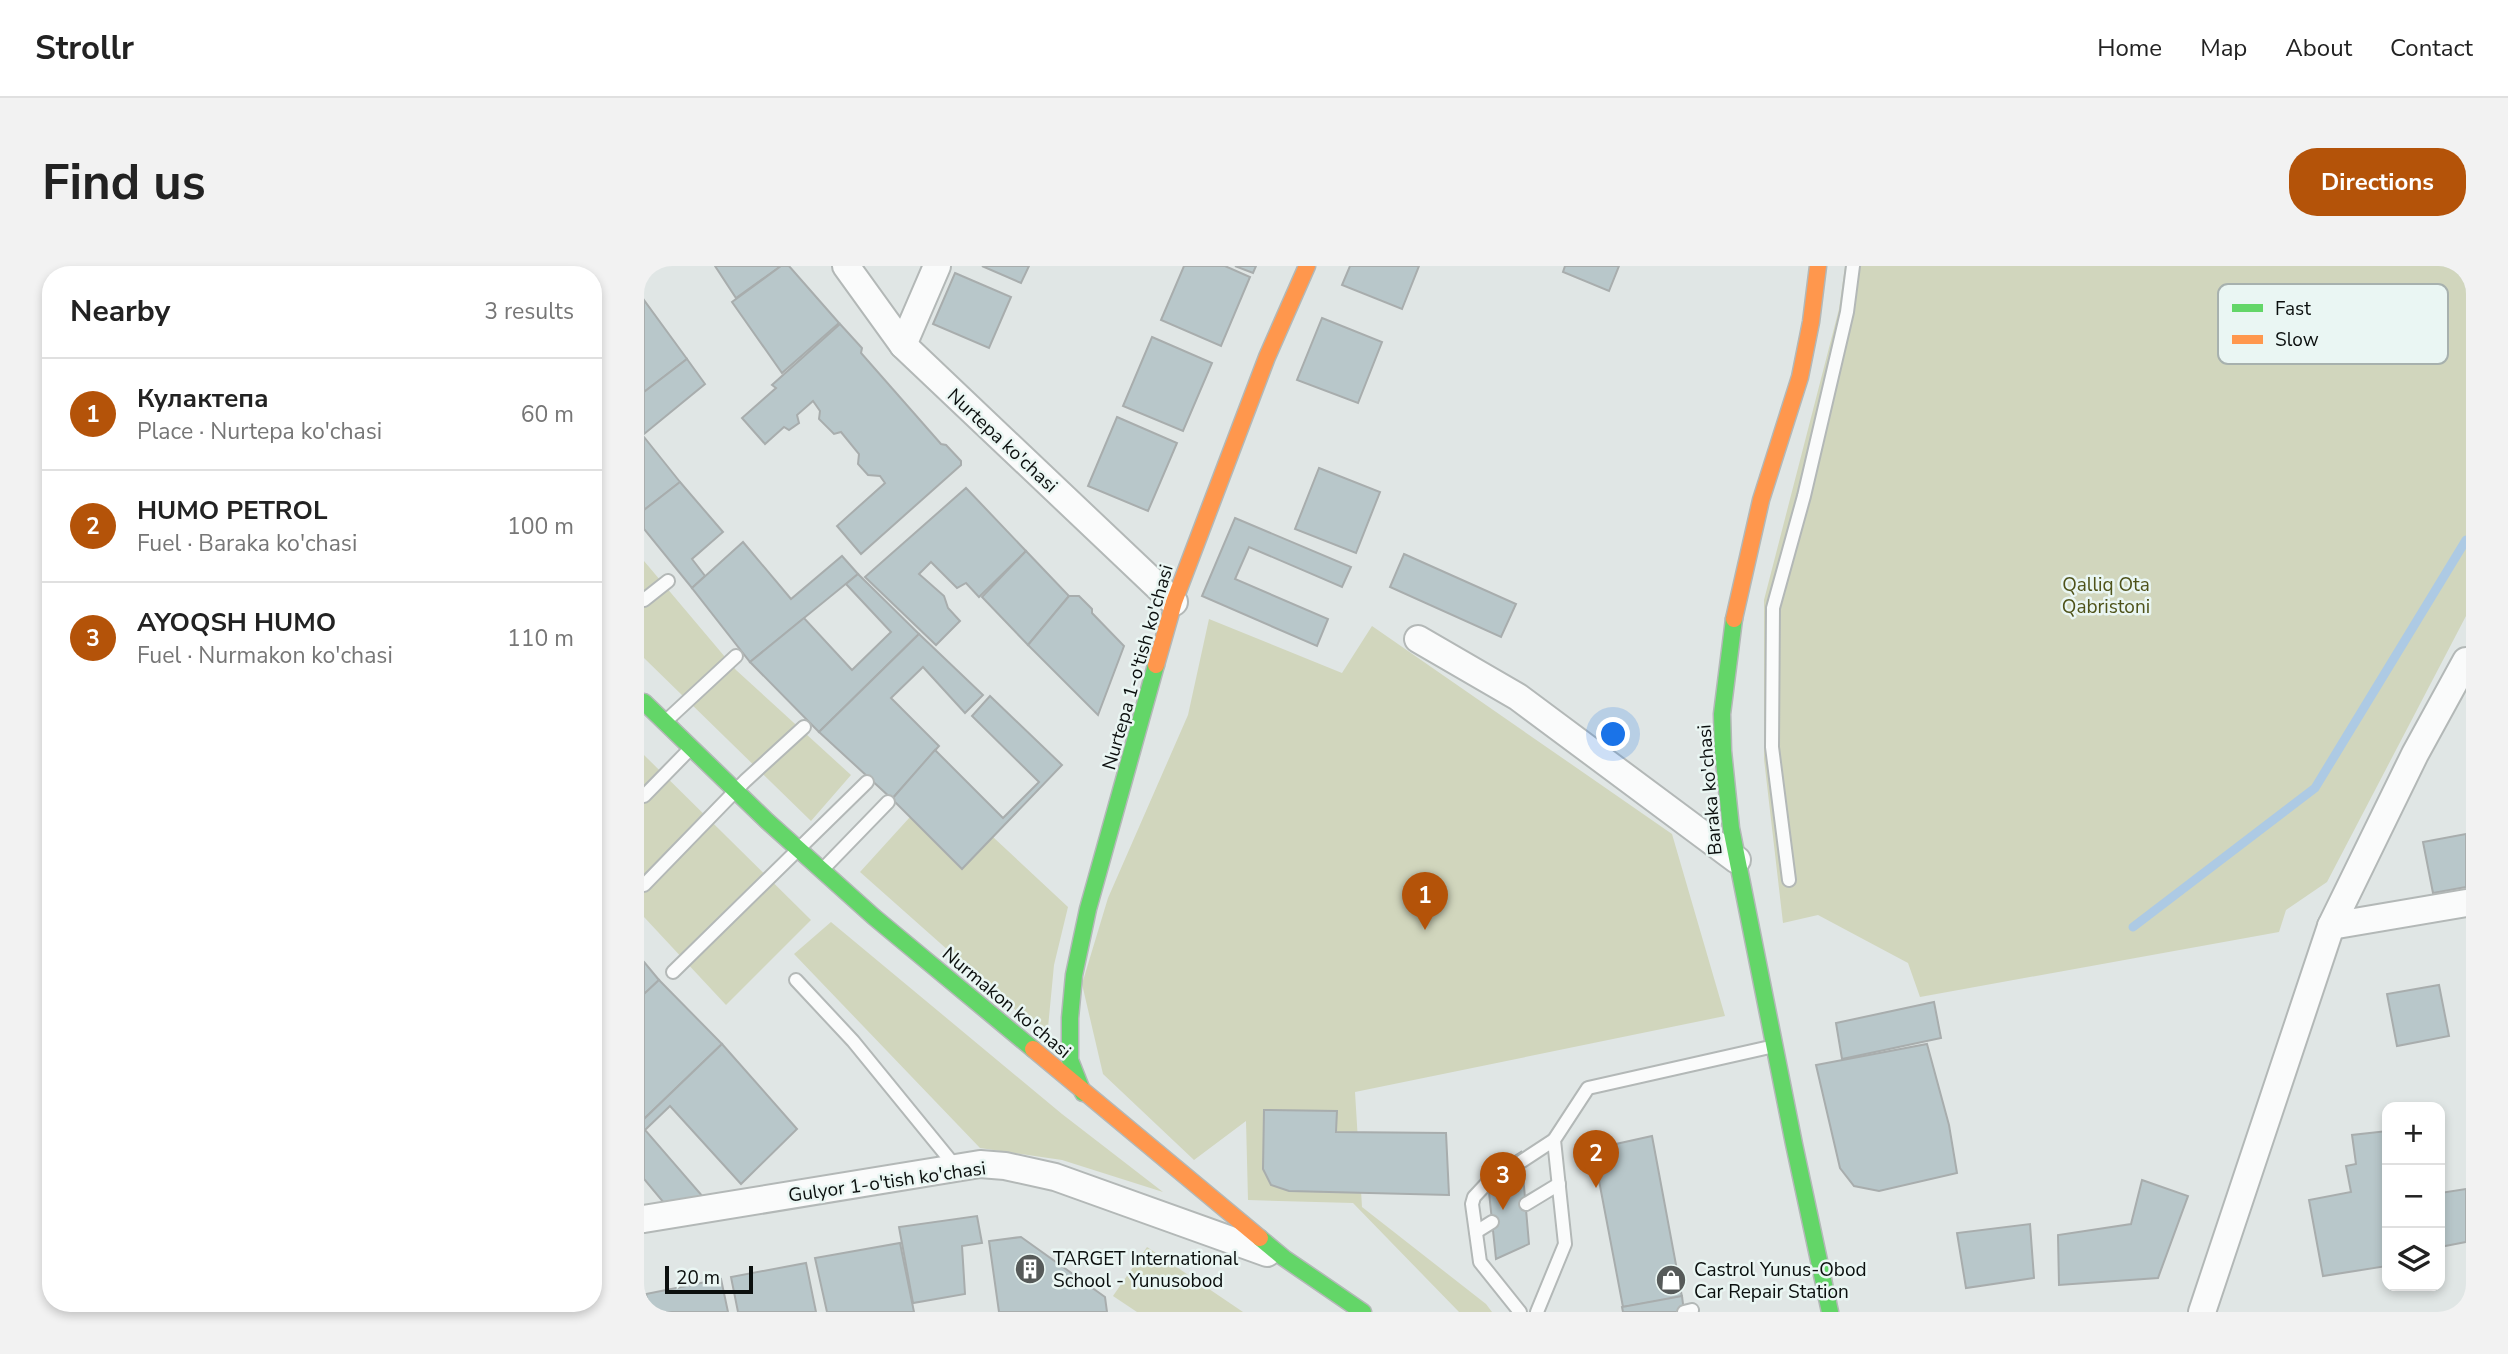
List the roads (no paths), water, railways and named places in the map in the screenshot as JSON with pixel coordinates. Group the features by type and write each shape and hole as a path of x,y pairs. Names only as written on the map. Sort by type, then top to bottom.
{"street":[{"name":"Nurtepa ko'chasi","path":"846,266 903,345 1174,602"},
{"path":"903,345 937,266"},
{"name":"Nurtepa 1-o'tish ko'chasi","path":"1083,1093 1070,1060 1070,1018 1074,975 1088,908 1174,602 1267,357 1307,266"},
{"name":"Baraka ko'chasi","path":"1818,266 1800,376 1760,502 1740,590 1725,680 1723,723 1725,770 1737,860 1830,1312"},
{"path":"1418,639 1518,697 1737,860"},
{"path":"2202,1312 2331,926 2416,754 2466,661"},
{"name":"Nurmakon ko'chasi","path":"644,702 873,917 1284,1258 1363,1312"},
{"path":"2331,926 2466,904"},
{"name":"Gulyor 1-o'tish ko'chasi","path":"644,1219 955,1166 981,1164 1006,1166 1055,1177 1284,1258"}],"lane":[{"path":"1790,880 1772,747 1773,608 1804,496 1847,312 1853,266"},
{"path":"644,600 668,580"},
{"path":"665,722 736,656"},
{"path":"644,885 804,727"},
{"path":"644,796 691,747"},
{"path":"673,972 867,782"},
{"path":"822,871 888,802"},
{"path":"796,980 853,1041 955,1166"},
{"path":"1522,1161 1555,1140 1588,1088 1774,1046"},
{"path":"1537,1312 1565,1244 1555,1140"},
{"path":"1488,1182 1474,1196 1472,1204 1480,1262 1520,1312"},
{"path":"1526,1204 1559,1184"},
{"path":"1476,1232 1492,1222"}],"waterway":[{"path":"2133,927 2315,788 2466,540"}],"place":[{"name":"Кулактепа","path":"1425,930"},
{"name":"HUMO PETROL","path":"1596,1188"},
{"name":"AYOQSH HUMO","path":"1503,1210"},
{"name":"TARGET International School - Yunusobod","path":"1030,1269"},
{"name":"Castrol Yunus-Obod Car Repair Station","path":"1671,1280"}],"park label":[{"name":"Qalliq Ota Qabristoni","path":"2106,595"}]}
